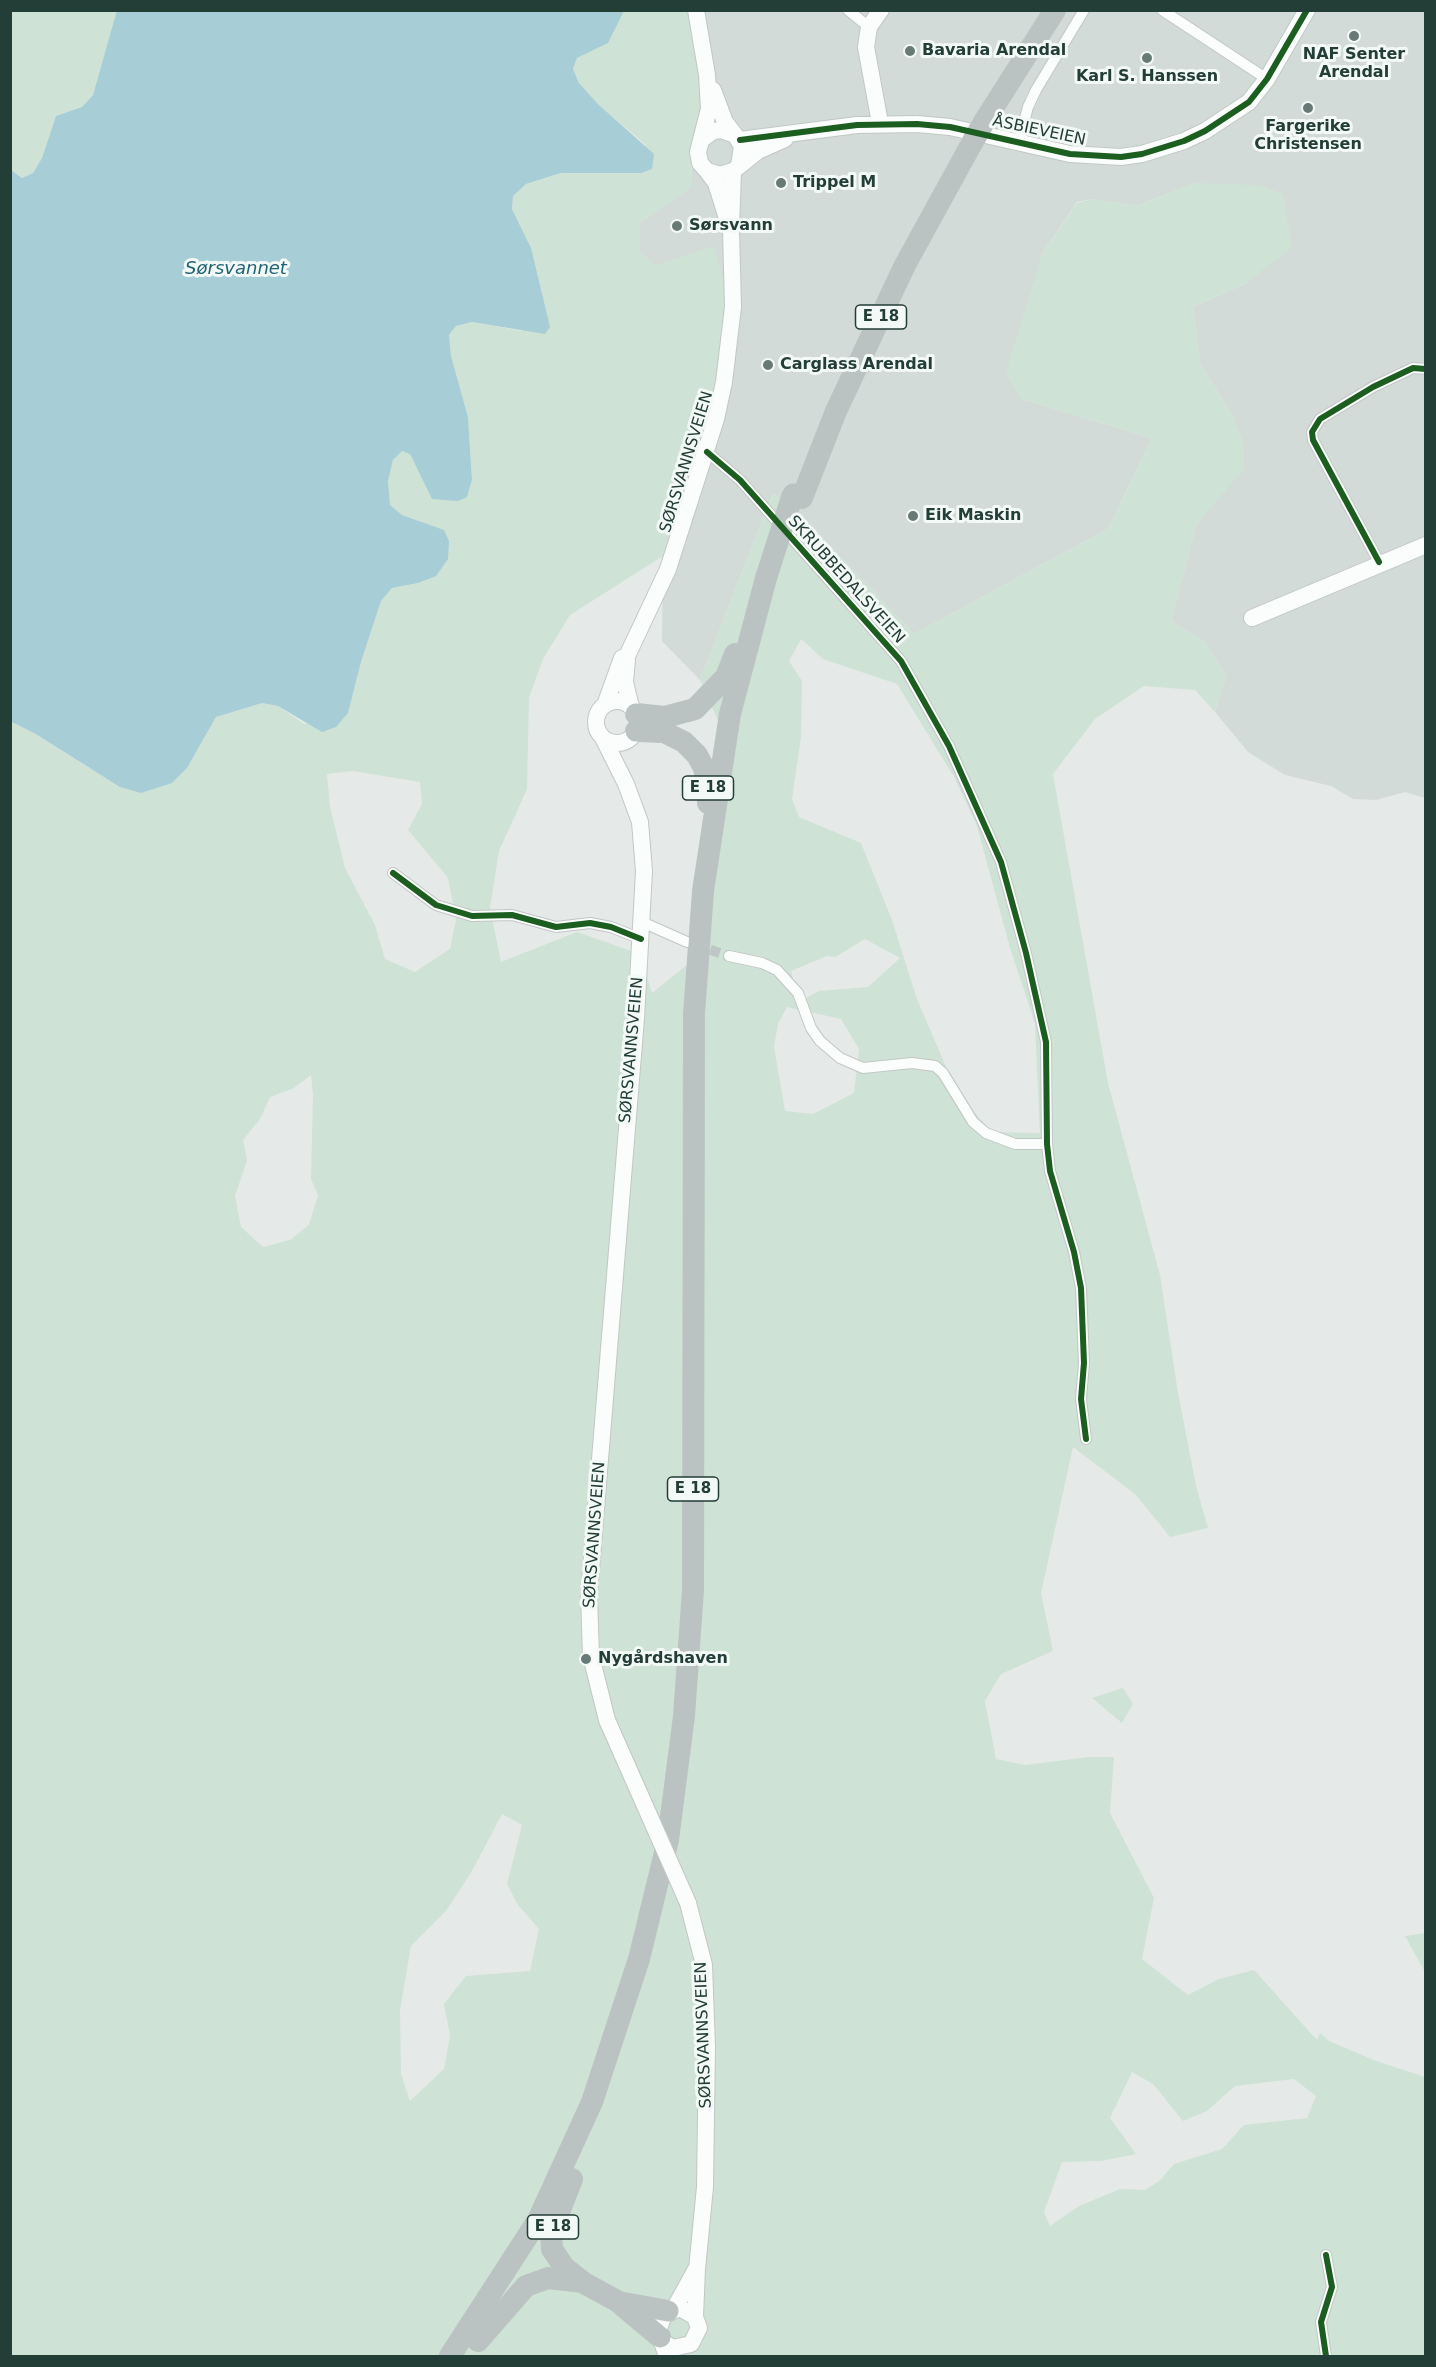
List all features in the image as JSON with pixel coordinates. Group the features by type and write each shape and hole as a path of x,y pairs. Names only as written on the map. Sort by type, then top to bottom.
{"highway":[{"name":"E 18","path":"702,891 730,714 770,580 829,401 898,254 967,141 1042,10"},
{"name":"E 18","path":"978,121 1055,10"},
{"name":"E 18","path":"634,722 679,715 703,703 726,677 770,580"},
{"name":"E 18","path":"663,2345 617,2301 584,2283 564,2267 552,2249 551,2234 615,2067 647,1968 674,1853 693,1723 703,1597 704,1021 710,924 721,831 770,580"},
{"name":"E 18","path":"450,2356 538,2220 592,2102 639,1959 668,1840 684,1716 693,1590 694,1036 708,787 704,768 697,755 684,742 664,732 634,722"},
{"name":"E 18","path":"472,2349 546,2230 579,2162"},
{"name":"E 18","path":"472,2349 526,2286 548,2278 584,2283"},
{"name":"E 18","path":"617,2301 671,2310"}],"main road":[{"path":"696,10 707,75 708,109 698,158 707,171 720,175 736,169 743,153 737,137 725,122 707,75"},
{"path":"880,123 866,47 869,27 881,10"},
{"name":"ÅSBIEVEIEN","path":"737,137 880,123 950,127 1088,156 1142,154 1184,141 1228,119 1249,102 1267,78 1307,10"},
{"path":"701,140 713,131 721,130 737,137"},
{"name":"ÅSBIEVEIEN","path":"736,169 758,151 802,132"},
{"name":"SØRSVANNSVEIEN","path":"626,784 626,750 634,722 626,682 627,656 668,569 707,452 724,382 732,328 734,284 731,230 736,169"},
{"name":"SØRSVANNSVEIEN","path":"707,171 716,183 731,230"},
{"path":"1252,618 1379,562 1425,545"},
{"name":"SØRSVANNSVEIEN","path":"605,705 622,658 627,656"},
{"path":"618,701 634,722 614,743 603,738 596,721 605,705 618,701"},
{"name":"SØRSVANNSVEIEN","path":"603,738 626,784 642,834 642,922 589,1594 591,1656 607,1720 688,1903 704,1965 708,2047 705,2187 695,2317"},
{"name":"SØRSVANNSVEIEN","path":"671,2310 697,2268"},
{"path":"671,2310 686,2310 695,2317 699,2328 688,2350 663,2345 658,2325 671,2310"}],"street":[{"path":"849,10 869,27"},
{"path":"1019,141 1028,107 1036,90 1084,10"},
{"path":"1162,10 1267,78"},
{"path":"1379,562 1313,440 1312,432 1320,419 1373,387 1413,368 1425,369"},
{"name":"SKRUBBEDALSVEIEN","path":"707,452 740,480 901,661 949,746 1001,862 1026,953 1046,1042 1047,1144 1050,1171 1074,1252 1081,1288 1084,1364 1081,1398 1086,1439"},
{"path":"393,873 436,905 472,916 512,915 556,927 590,923 611,927 640,939"},
{"path":"642,922 687,942"},
{"path":"729,956 762,963 777,970 793,985 820,1041 840,1058 863,1068 912,1063 934,1066 943,1073 973,1122 986,1133 1015,1144 1047,1144"},
{"path":"1326,2255 1332,2288 1321,2322 1326,2356"}],"shaded area":[{"path":"696,11 1425,11 1425,798 1405,792 1376,800 1353,799 1331,786 1285,775 1248,752 1215,712 1226,676 1205,642 1171,621 1196,525 1212,505 1234,418 1200,364 1193,307 1248,282 1195,183 1136,206 1093,199 1077,202 1042,254 1021,399 1152,438 1108,529 914,634 813,528 773,493 700,680 662,641 663,556 678,494 716,430 655,266 640,252 640,223 691,187"}],"green space":[{"path":"11,11 117,11 93,95 82,107 56,116 42,158 33,173 23,178 11,170"},
{"path":"624,11 696,11 703,90 691,153 691,187 640,223 640,252 655,266 714,246 729,301 716,430 678,494 663,556 570,615 543,659 529,698 527,789 499,851 490,908 501,962 577,932 640,954 652,993 687,965 724,734 700,680 773,493 813,528 914,634 1108,529 1152,438 1021,399 1006,373 1042,254 1077,203 1093,199 1136,206 1195,183 1259,185 1283,194 1292,247 1248,282 1193,307 1200,364 1234,418 1244,445 1244,469 1196,525 1171,621 1205,642 1226,676 1215,712 1195,690 1144,686 1095,719 1053,774 1108,1083 1160,1275 1178,1393 1197,1490 1208,1528 1170,1537 1135,1494 1073,1447 1041,1593 1053,1651 1001,1674 985,1701 996,1759 1025,1765 1089,1757 1114,1757 1110,1813 1154,1898 1142,1959 1188,1995 1219,1979 1254,1970 1317,2040 1320,2033 1329,2041 1376,2061 1425,2077 1425,2356 11,2356 10,721 34,733 89,768 172,783 187,768 216,717 262,703 278,706 304,724 348,713 361,662 381,601 392,588 418,583 443,530 402,515 390,505 388,481 393,460 402,451 410,454 432,499 467,497 472,480 468,417 451,356 449,335 456,326 472,322 522,331 531,248 512,209 513,196 526,184 561,173 600,173 646,145 598,104 579,83 573,69 577,58 608,43","holes":["801,639 823,659 897,684 954,777 977,826 1010,948 1035,1024 1040,1133 991,1132 956,1090 917,999 892,920 861,843 799,817 792,799 801,737 802,681 789,661","353,771 420,782 422,804 408,830 448,878 456,920 450,949 415,972 385,959 375,925 345,868 330,807 327,774","865,939 900,958 868,987 819,991 799,1002 791,971 827,956 835,957","787,1007 841,1019 859,1049 854,1093 813,1114 785,1111 774,1047 778,1024","311,1075 313,1094 311,1179 318,1195 309,1225 290,1240 263,1247 241,1227 235,1196 247,1160 243,1140 260,1119 270,1097 294,1088","502,1814 522,1825 507,1884 518,1905 539,1929 530,1971 466,1976 444,2004 450,2035 444,2069 410,2101 401,2074 400,2010 411,1946 446,1911 472,1871","1132,2072 1153,2084 1183,2121 1207,2111 1235,2086 1294,2079 1316,2096 1307,2118 1244,2125 1222,2149 1174,2164 1159,2181 1145,2190 1120,2189 1079,2206 1050,2226 1044,2212 1062,2162 1101,2161 1136,2154 1110,2118"]},
{"path":"1123,1688 1133,1704 1122,1723 1092,1698"},
{"path":"1426,1933 1425,1972 1405,1936"}],"water":[{"name":"Sørsvannet","path":"117,10 624,11 608,43 577,58 573,69 579,83 598,104 654,154 652,169 641,173 561,173 526,184 513,196 512,209 531,248 550,327 545,334 472,322 456,326 449,335 451,356 468,417 472,480 467,497 458,501 432,499 410,454 402,451 393,460 388,481 390,505 402,515 444,530 449,541 448,559 436,576 418,583 392,588 381,601 361,662 348,713 336,727 322,732 278,706 262,703 216,717 187,768 172,783 141,793 120,787 34,733 10,721 11,170 22,178 33,173 42,158 56,116 82,107 93,95"}],"tunnel":[{"path":"696,945 729,956"}],"cycle path":[{"path":"740,140 857,125 917,124 950,127 1070,154 1121,157 1142,154 1184,141 1205,131 1249,102 1267,79 1307,10"},
{"path":"1379,562 1313,440 1312,432 1320,419 1373,387 1413,368 1426,369"},
{"path":"707,452 740,480 901,661 949,746 1001,862 1026,953 1046,1042 1047,1144 1050,1171 1074,1252 1081,1288 1084,1363 1081,1399 1086,1439"},
{"path":"393,873 436,905 472,916 512,915 556,927 590,923 611,927 641,939"},
{"path":"1326,2255 1332,2287 1321,2322 1326,2356"}],"place":[{"name":"NAF Senter Arendal","path":"1354,36"},
{"name":"Bavaria Arendal","path":"910,51"},
{"name":"Karl S. Hanssen","path":"1147,58"},
{"name":"Fargerike Christensen","path":"1308,108"},
{"name":"Trippel M","path":"781,183"},
{"name":"Sørsvann","path":"677,226"},
{"name":"Carglass Arendal","path":"768,365"},
{"name":"Eik Maskin","path":"913,516"},
{"name":"Nygårdshaven","path":"586,1659"}]}
